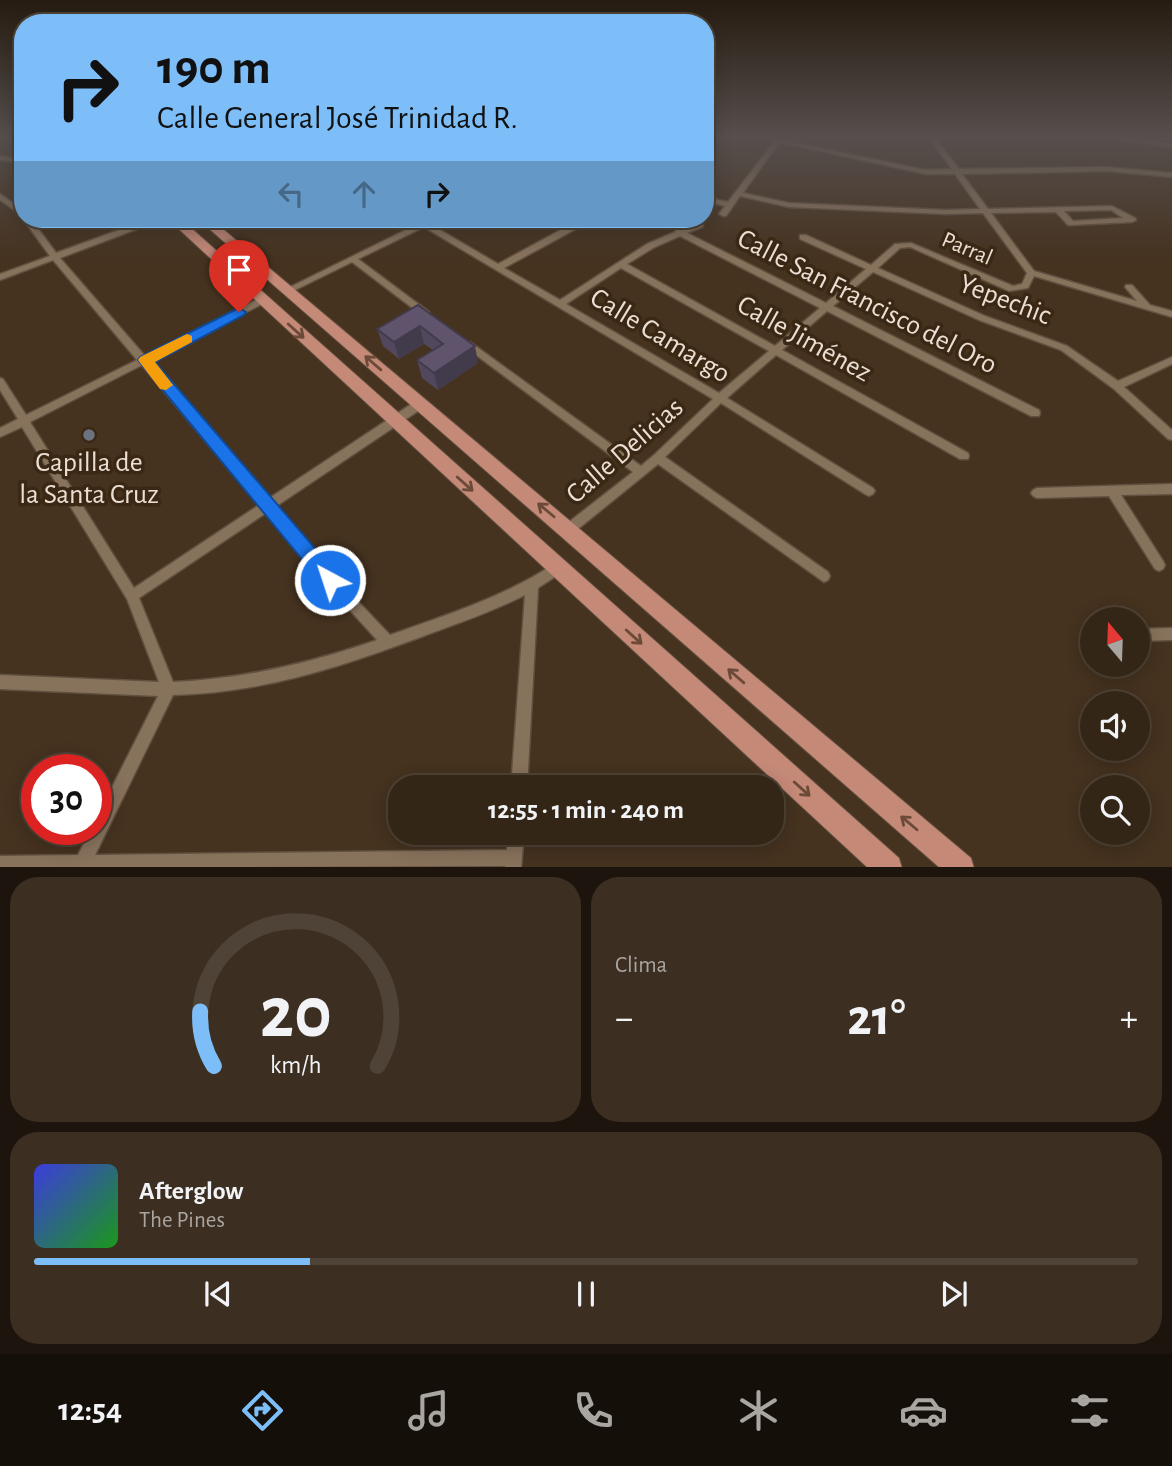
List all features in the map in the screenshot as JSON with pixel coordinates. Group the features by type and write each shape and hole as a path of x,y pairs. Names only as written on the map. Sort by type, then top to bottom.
{"main road":[{"path":"184,228 889,867"},
{"path":"215,228 961,867"}],"street":[{"path":"723,214 750,178"},
{"path":"960,178 1031,273 1172,314"},
{"path":"739,194 789,205 986,213 1059,210 1117,209 1132,220 1071,223 1059,210"},
{"path":"0,196 14,207"},
{"path":"714,201 729,205"},
{"path":"34,228 54,256 330,580 389,643"},
{"path":"0,277 131,228"},
{"path":"288,289 415,228"},
{"name":"Calle Camargo","path":"440,228 499,267 720,398 869,491"},
{"path":"499,267 571,228"},
{"path":"561,303 621,264 690,228"},
{"name":"Calle San Francisco del Oro","path":"679,232 1035,413"},
{"name":"Yepechic","path":"803,237 982,318 1064,348 1117,386 1172,436"},
{"name":"Parral","path":"902,245 911,245 1016,289 1025,286 1031,273"},
{"name":"Calle Delicias","path":"569,529 658,458 720,398 778,351 871,268 902,245"},
{"path":"353,259 439,323"},
{"name":"Calle Jiménez","path":"621,264 964,456"},
{"path":"1129,287 1148,307"},
{"path":"0,433 262,300"},
{"path":"460,339 640,471"},
{"path":"1117,386 1172,360"},
{"path":"0,382 132,596 169,689 81,866"},
{"path":"132,596 420,404"},
{"path":"658,458 824,576"},
{"path":"1037,493 1172,489"},
{"path":"1112,491 1160,565"},
{"path":"0,682 169,689 262,680 389,643 532,588 558,568"},
{"path":"520,775 532,588"},
{"path":"1150,635 1172,634"},
{"path":"0,864 81,866 514,863 515,845"}],"building":[{"path":"418,305 475,346 434,373 417,360 443,344 420,326 394,342 377,329"}],"slow traffic":[{"path":"166,385 145,360 187,339"}],"place":[{"name":"Capilla de la Santa Cruz","path":"89,435"}],"route":[{"path":"239,312 145,360 330,580"}]}
